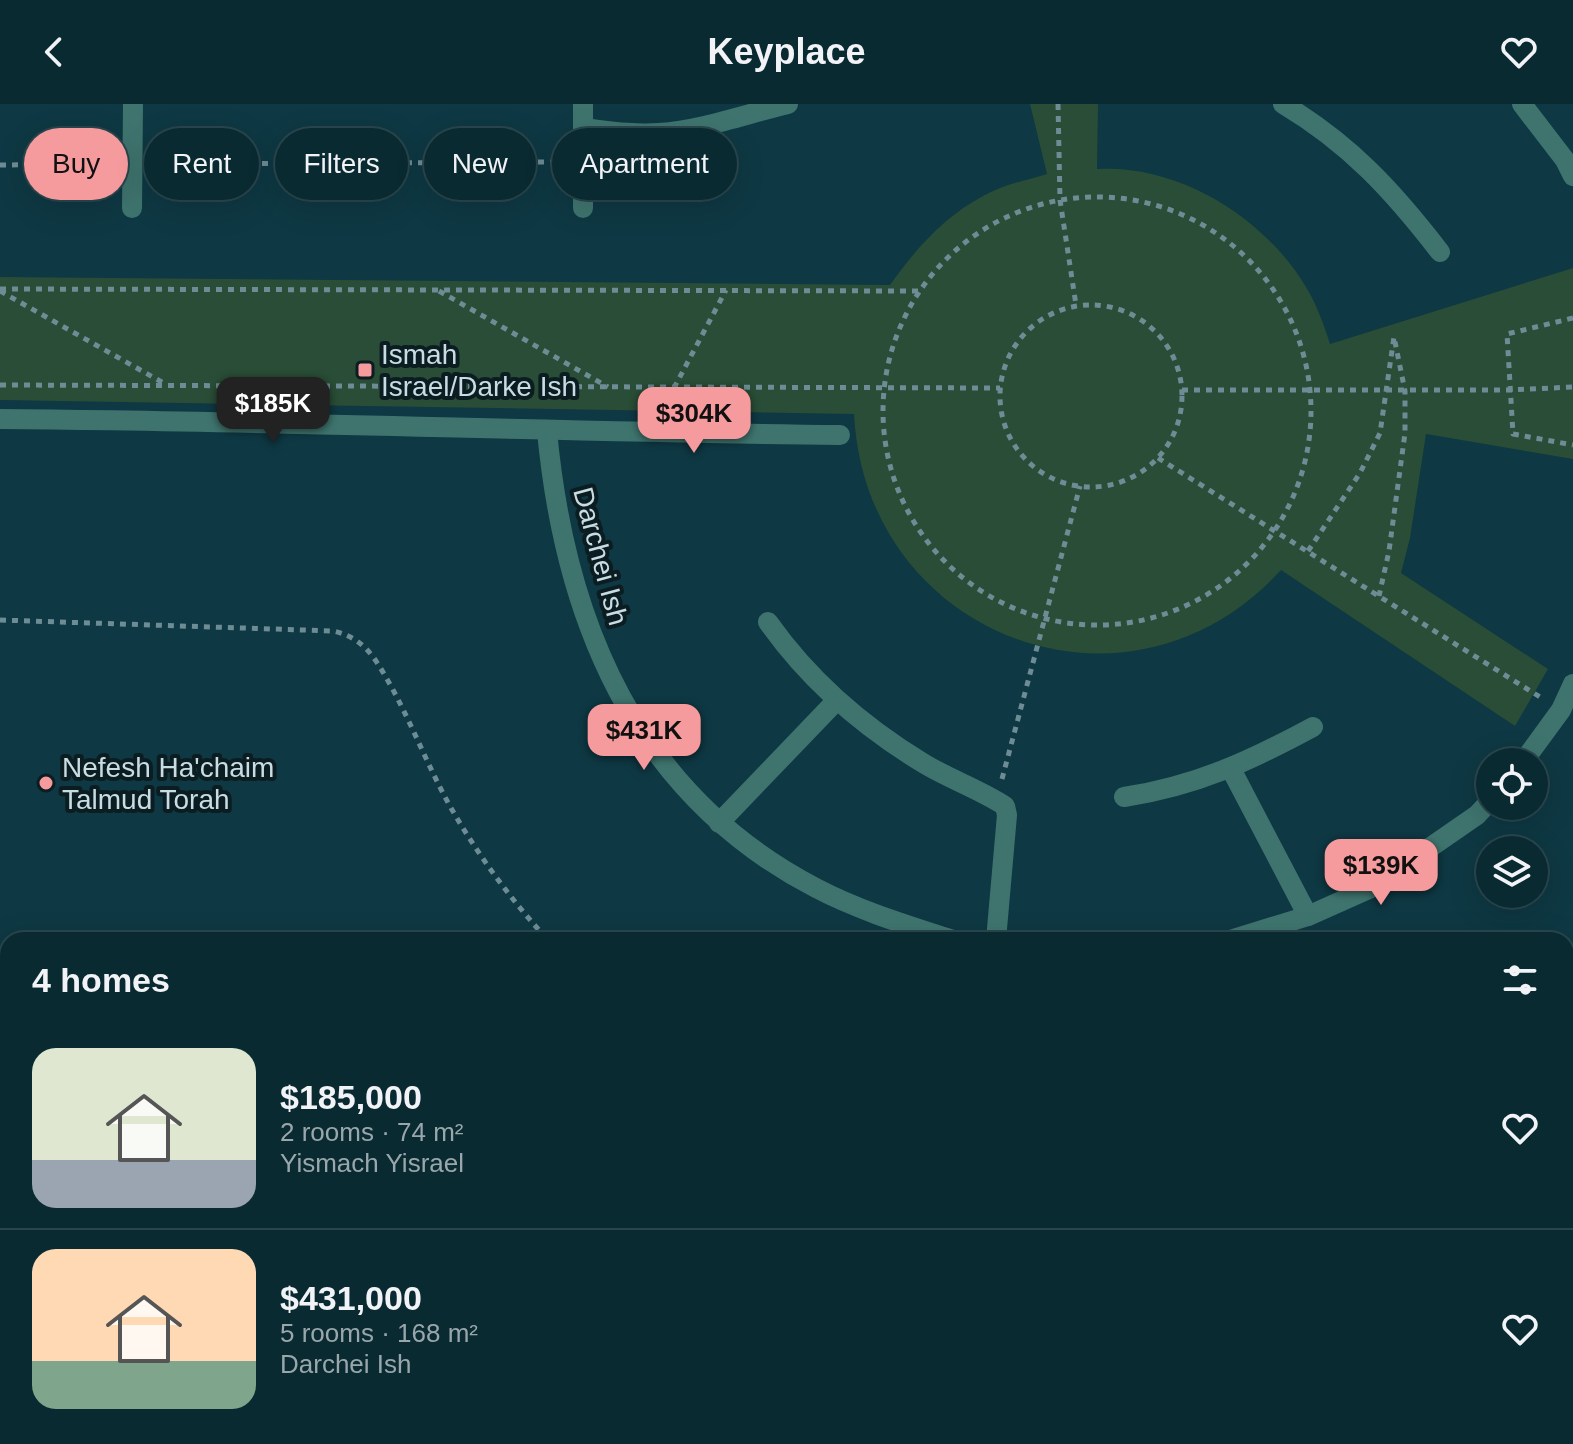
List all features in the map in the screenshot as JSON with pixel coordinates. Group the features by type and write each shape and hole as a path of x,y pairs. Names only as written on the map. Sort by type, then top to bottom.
{"street":[{"path":"132,208 133,104"},
{"path":"583,104 584,128"},
{"path":"690,128 788,104"},
{"path":"1283,104 1313,111 1386,184 1440,252"},
{"path":"1522,104 1565,160 1573,176"},
{"path":"583,200 583,208"},
{"path":"0,419 183,420 547,431 840,435"},
{"name":"Darchei Ish","path":"547,431 552,482 575,589 592,637 627,711 666,765 719,823 758,852 816,888 886,919 927,932"},
{"path":"768,622 798,662 837,700 886,739 924,764 1005,806 1007,815 997,932"},
{"path":"1536,748 1567,714 1573,684"},
{"path":"719,823 837,700"},
{"path":"1124,797 1161,792 1231,769 1313,727"},
{"path":"1231,769 1308,916"},
{"path":"1256,932 1308,916 1373,887 1476,816"}],"path":[{"path":"1058,104 1060,200 1076,305"},
{"path":"0,165 552,162"},
{"path":"1105,197 1135,200 1167,208 1204,225 1238,250 1260,272 1282,302 1297,333 1308,368 1311,440 1290,508 1276,531 1252,562 1220,588 1177,610 1124,624 1080,625 1043,618 1007,605 976,588 930,545 901,497 891,472 883,421 883,388 899,326 920,291 952,252 989,225 1012,214 1060,200 1105,197"},
{"path":"0,290 920,291"},
{"path":"0,290 168,386"},
{"path":"436,290 608,388"},
{"path":"674,388 726,290"},
{"path":"1076,305 1107,306 1136,316 1159,335 1175,361 1182,390 1177,427 1158,458 1142,472 1102,486 1080,486 1053,478 1030,463 1012,441 1002,415 1000,388 1007,359 1024,333 1048,315 1076,305"},
{"path":"1573,318 1507,334 1513,434 1573,445"},
{"path":"1308,551 1367,460 1380,433 1394,337 1405,391 1405,433 1389,551 1379,596"},
{"path":"0,385 1000,388"},
{"path":"1182,390 1311,392 1573,387"},
{"path":"1158,458 1567,714"},
{"path":"996,800 1080,486"},
{"path":"0,620 350,634 375,659 451,808 512,900 541,932"}],"green space":[{"path":"1030,104 1098,104 1097,169 1128,170 1188,186 1217,200 1243,218 1289,262 1314,301 1330,344 1573,268 1573,459 1426,434 1410,538 1401,573 1548,669 1515,726 1281,570 1219,620 1152,647 1082,653 1015,638 954,605 904,556 869,492 854,414 0,400 0,277 890,285 925,242 967,206 1000,188 1047,174"}],"place":[{"name":"Ismah Israel/Darke Ish","path":"365,370"},
{"name":"Nefesh Ha'chaim Talmud Torah","path":"46,783"}]}
